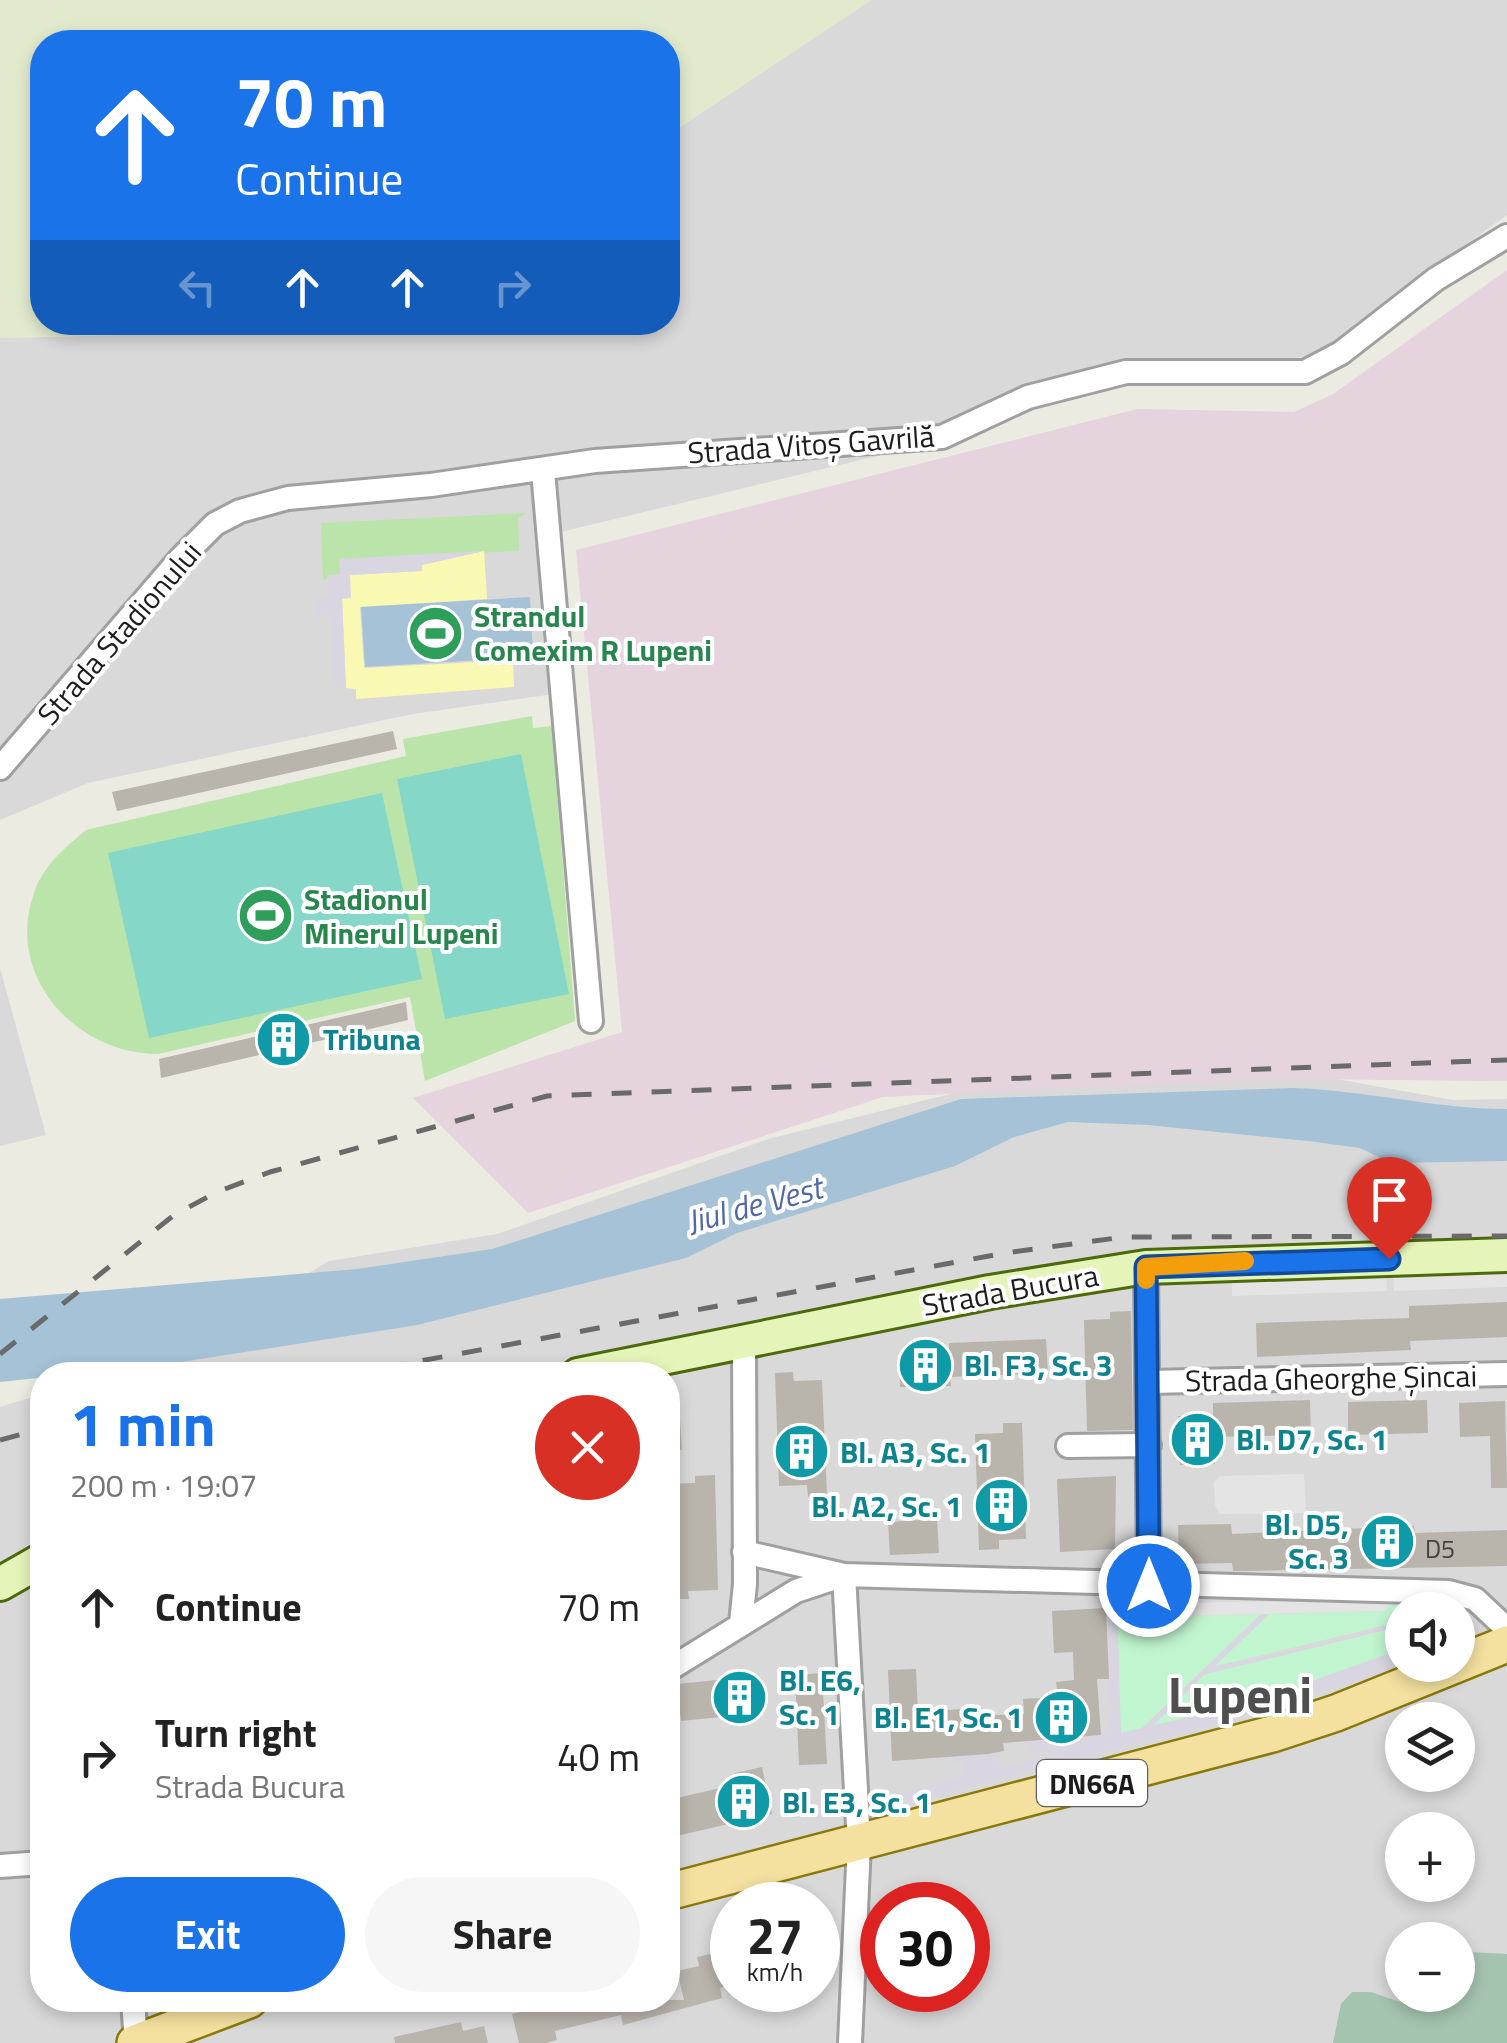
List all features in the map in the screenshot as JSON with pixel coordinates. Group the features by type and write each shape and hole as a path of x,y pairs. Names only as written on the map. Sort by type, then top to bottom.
{"main road":[{"name":"Strada Bucura","path":"650,1362 990,1292 1146,1267 1507,1256"},
{"path":"0,1584 30,1567"},
{"name":"DN66A","path":"680,1889 1272,1734 1369,1701 1507,1644"},
{"path":"136,2043 217,2012"}],"street":[{"name":"Strada Vitoș Gavrilă","path":"543,472 614,459 942,438 1028,398 1126,372 1305,372 1341,353 1436,279 1507,236"},
{"name":"Strada Stadionului","path":"0,768 64,697 135,608 216,524 288,498 543,472"},
{"path":"543,472 592,1021"},
{"name":"Strada Gheorghe Șincai","path":"1146,1267 1149,1382 1507,1374"},
{"path":"741,1623 744,1345"},
{"path":"1149,1382 1149,1586"},
{"path":"1068,1446 1149,1445"},
{"path":"744,1552 844,1575 1448,1592 1474,1599 1507,1629"},
{"path":"680,1662 820,1580 844,1575"},
{"path":"844,1575 859,1844 850,2043"},
{"path":"0,1866 30,1864"},
{"path":"134,2012 136,2043"}],"shaded area":[{"path":"0,0 871,0 680,127 680,30 30,30 30,335 124,335 0,338"},
{"path":"871,0 1507,0 1507,215 1407,287 1365,326 1315,355 1255,364 1110,362 906,449 561,532 576,691 413,714 88,783 0,820 0,338 680,335 680,127"},
{"path":"1507,270 1507,1081 1278,1079 883,1097 528,1213 413,1098 622,1032 576,550 1137,409 1294,412 1333,394"},
{"path":"527,513 518,518 519,551 340,559 340,575 323,580 321,523"},
{"path":"484,551 422,565 422,571 350,575 351,598 342,599 346,688 335,689 332,619 326,613 316,622 315,598 328,597 327,575 340,574 339,559"},
{"path":"532,716 533,728 552,726 575,1021 425,1081 410,997 158,1054 128,1051 100,1041 55,1006 39,982 30,955 27,926 33,896 47,868 86,830 406,756 403,739"},
{"path":"521,754 569,994 445,1019 397,779"},
{"name":"Stadionul Minerul Lupeni","path":"382,793 422,979 149,1038 108,853"},
{"path":"0,968 46,1135 0,1146"},
{"path":"1232,1060 1453,1100 1507,1099 1507,2043 0,2043 0,1407 30,1398 30,2012 680,2012 680,1362 143,1362 175,1352 329,1261 497,1234 768,1139 966,1090"},
{"path":"1507,1271 1507,1287 1394,1291 1393,1275"},
{"path":"1386,1275 1387,1291 1232,1296 1232,1280"},
{"path":"1304,1474 1306,1513 1220,1514 1215,1505 1214,1482 1220,1476"},
{"path":"1385,1599 1385,1611 1184,1616 1184,1603"},
{"path":"1105,1601 1117,1601 1121,1733 1142,1728 1261,1614 1269,1614 1215,1666 1315,1646 1385,1626 1385,1630 1205,1674 1154,1725 1237,1707 1385,1655 1385,1671 1238,1718 874,1811 873,1800 964,1776 964,1763 953,1763 953,1756 997,1751 1000,1767 1067,1751 1028,1752 1026,1741 1107,1731 1111,1716"},
{"path":"1117,1601 1183,1601 1185,1616 1261,1614 1142,1729 1120,1733"},
{"path":"1385,1611 1385,1625 1213,1667 1269,1614"},
{"path":"1385,1630 1385,1656 1279,1693 1152,1726 1205,1674"},
{"path":"1475,1952 1507,1954 1507,2043 1333,2043 1341,2004 1352,1992 1385,1997 1385,2012 1475,2012"}],"sand":[{"path":"484,551 487,599 360,607 364,668 513,660 514,687 356,699 356,689 346,688 342,599 350,575 421,571 422,565"}],"water":[{"name":"Strandul Comexim R Lupeni","path":"530,597 533,657 365,667 361,607"},
{"name":"Jiul de Vest","path":"1293,1088 1507,1109 1507,1161 1391,1163 1360,1148 1308,1141 1148,1125 1068,1122 1014,1137 955,1166 737,1233 686,1258 417,1325 182,1362 30,1362 30,1379 0,1382 0,1299 357,1269 492,1249 961,1099"}],"building":[{"path":"393,731 397,749 117,811 112,792"},
{"name":"Tribuna","path":"406,1002 408,1020 161,1078 159,1059"},
{"path":"1507,1302 1507,1337 1410,1341 1411,1350 1257,1357 1256,1323 1409,1318 1409,1306"},
{"path":"1131,1311 1133,1430 1087,1431 1084,1320 1110,1319 1110,1312"},
{"path":"1046,1339 1048,1373 950,1377 951,1386 900,1387 899,1354 949,1352 949,1343"},
{"path":"793,1372 794,1381 822,1380 827,1496 808,1497 807,1485 779,1486 775,1373"},
{"path":"1310,1400 1311,1435 1214,1437 1215,1464 1180,1465 1178,1416 1213,1415 1213,1403"},
{"path":"1427,1400 1428,1433 1348,1435 1348,1402"},
{"path":"1505,1401 1507,1488 1491,1488 1490,1436 1460,1437 1459,1403"},
{"path":"1003,1423 1022,1423 1026,1539 999,1540 999,1549 979,1550 975,1434 1003,1433"},
{"path":"715,1475 718,1590 688,1591 689,1599 680,1599 680,1484 695,1483 695,1476"},
{"path":"1116,1476 1115,1549 1060,1552 1057,1479"},
{"path":"937,1519 939,1553 890,1555 888,1522"},
{"path":"1231,1524 1232,1534 1414,1526 1415,1533 1507,1530 1507,1566 1233,1571 1232,1563 1179,1564 1178,1525"},
{"path":"1106,1608 1109,1679 1097,1679 1101,1735 1003,1743 1004,1751 988,1754 892,1761 888,1670 916,1669 918,1713 970,1708 971,1716 1024,1714 1023,1699 1058,1697 1056,1682 1074,1680 1073,1652 1054,1653 1052,1611"},
{"path":"822,1673 827,1764 799,1765 795,1675"},
{"path":"757,1676 761,1713 681,1721 680,1684"},
{"name":"Bl. E3, Sc. 1","path":"762,1767 772,1814 680,1835 680,1797 738,1784 735,1773"},
{"path":"710,1954 710,2001 680,2009 680,2000 684,2000 680,1970 699,1966 697,1957"},
{"path":"521,2012 671,2012 623,2025 621,2015 555,2031 557,2040 519,2043 512,2014"},
{"path":"461,2022 463,2031 484,2026 488,2043 395,2043 394,2037"}],"railway":[{"path":"0,1354 174,1215 217,1192 270,1172 547,1096 1507,1060"},
{"path":"414,1362 1005,1253 1124,1237 1507,1236"},
{"path":"0,1440 30,1432"}],"slow traffic":[{"path":"1146,1280 1146,1267 1245,1261"}],"place":[{"name":"Strandul Comexim R Lupeni","path":"435,633"},
{"name":"Stadionul Minerul Lupeni","path":"265,916"},
{"name":"Tribuna","path":"284,1039"},
{"name":"Bl. F3, Sc. 3","path":"925,1365"},
{"name":"Bl. D7, Sc. 1","path":"1197,1439"},
{"name":"Bl. A3, Sc. 1","path":"801,1452"},
{"name":"Bl. A2, Sc. 1","path":"1001,1506"},
{"name":"Bl. D5, Sc. 3","path":"1388,1541"},
{"name":"Bl. E6, Sc. 1","path":"740,1697"},
{"name":"Bl. E1, Sc. 1","path":"1062,1717"},
{"name":"Bl. E3, Sc. 1","path":"743,1802"}],"district":[{"name":"Lupeni","path":"1240,1694"}],"route":[{"path":"1149,1586 1146,1267 1389,1259"}]}
